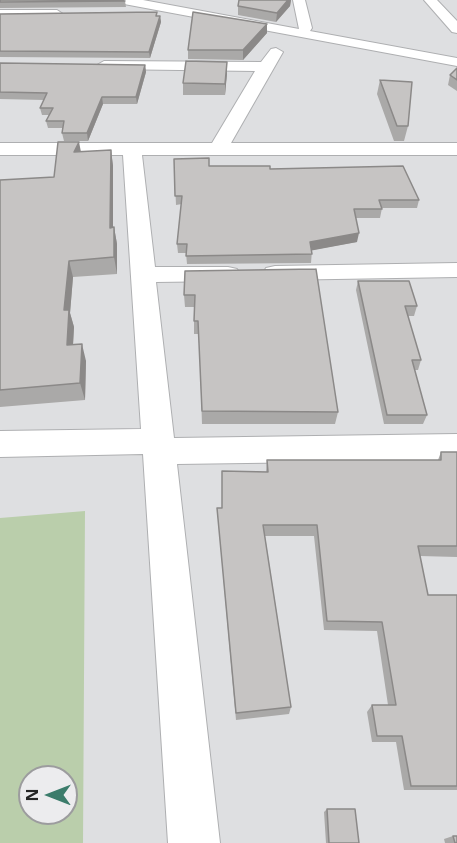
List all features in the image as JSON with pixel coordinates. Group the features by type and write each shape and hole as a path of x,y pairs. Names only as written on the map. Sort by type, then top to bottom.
{"street":[{"path":"149,0 457,62"},
{"path":"218,149 265,67 299,30 298,0"},
{"path":"430,0 457,29"},
{"path":"121,7 190,12 457,56"},
{"path":"0,14 71,14"},
{"path":"92,64 265,67"},
{"path":"0,149 457,149"},
{"path":"132,149 194,843"},
{"path":"144,275 457,270"},
{"path":"0,444 457,447"}],"green space":[{"path":"85,511 83,843 0,843 0,518"}],"building":[{"path":"0,0 119,0 125,1 0,2"},
{"path":"239,0 288,0 277,13 238,6"},
{"path":"157,12 156,16 160,16 149,52 0,51 0,14"},
{"path":"193,12 267,24 243,50 188,50"},
{"path":"186,61 227,62 225,84 183,83"},
{"path":"0,63 145,65 136,97 102,97 87,133 62,133 64,121 46,121 53,108 40,108 47,93 0,92"},
{"path":"457,68 457,80 450,75"},
{"path":"380,80 412,82 408,126 397,126"},
{"path":"58,142 79,142 74,152 111,150 110,228 114,227 114,257 69,261 64,310 69,310 67,345 82,344 80,383 0,390 0,180 54,177"},
{"path":"209,158 209,166 270,166 270,169 403,166 419,200 379,200 382,209 354,209 359,233 310,242 312,254 186,256 187,244 177,244 182,196 175,196 174,159"},
{"path":"316,269 338,412 202,411 198,321 194,321 195,295 184,295 185,271"},
{"path":"358,281 409,281 417,306 405,306 421,360 412,360 427,415 387,415"},
{"path":"441,452 457,452 457,546 418,546 428,595 457,595 457,786 411,786 402,736 377,736 372,705 396,705 382,622 327,621 317,525 263,525 291,707 236,713 217,508 222,508 222,471 268,472 267,460 441,460"},
{"path":"327,809 355,809 359,843 329,843"}]}
